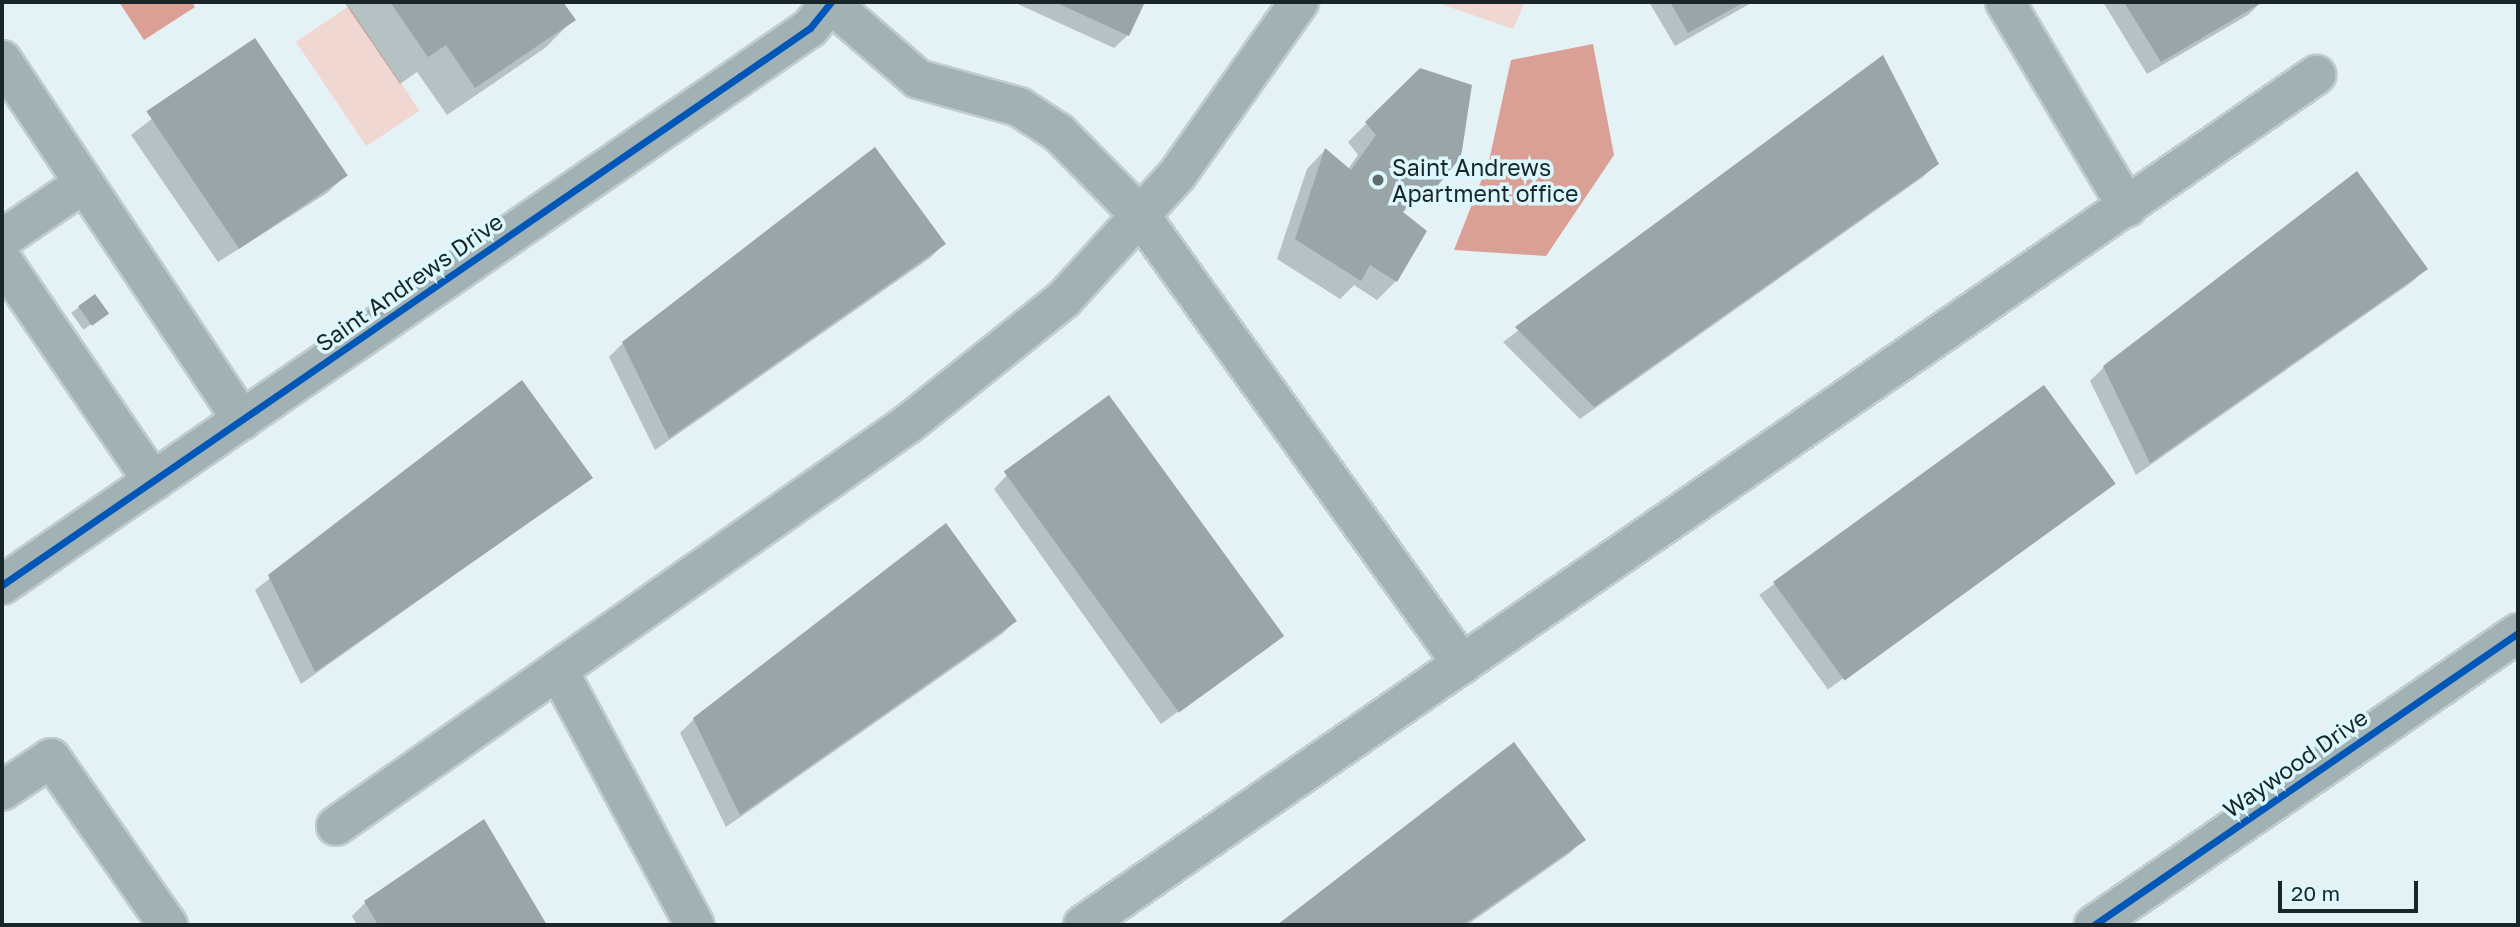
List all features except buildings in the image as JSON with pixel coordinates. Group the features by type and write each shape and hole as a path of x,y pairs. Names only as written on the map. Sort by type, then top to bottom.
{"street":[{"path":"830,2 918,79 1019,107 1059,133 1140,215 1462,664"},
{"name":"Saint Andrews Drive","path":"2,585 810,28 830,2"},
{"path":"336,826 908,424 1064,299 1177,175 1298,2"},
{"path":"2005,2 2127,207"},
{"path":"2,60 242,420"},
{"path":"1083,925 2316,75"},
{"path":"2,239 83,184"},
{"path":"2,260 153,481"},
{"name":"Waywood Drive","path":"2094,925 2518,633"},
{"path":"558,670 695,925"},
{"path":"2,791 51,758 168,925"}],"shaded area":[{"path":"119,2 192,2 195,7 144,40"},
{"path":"1435,2 1525,2 1513,29"},
{"path":"349,6 419,110 366,146 296,42"},
{"path":"1593,44 1614,155 1546,256 1454,250 1489,161 1511,60"}],"cycle path":[{"path":"2,585 810,28 831,2"},
{"path":"2094,925 2518,633"}],"place":[{"name":"Saint Andrews Apartment office","path":"1378,180"}]}
